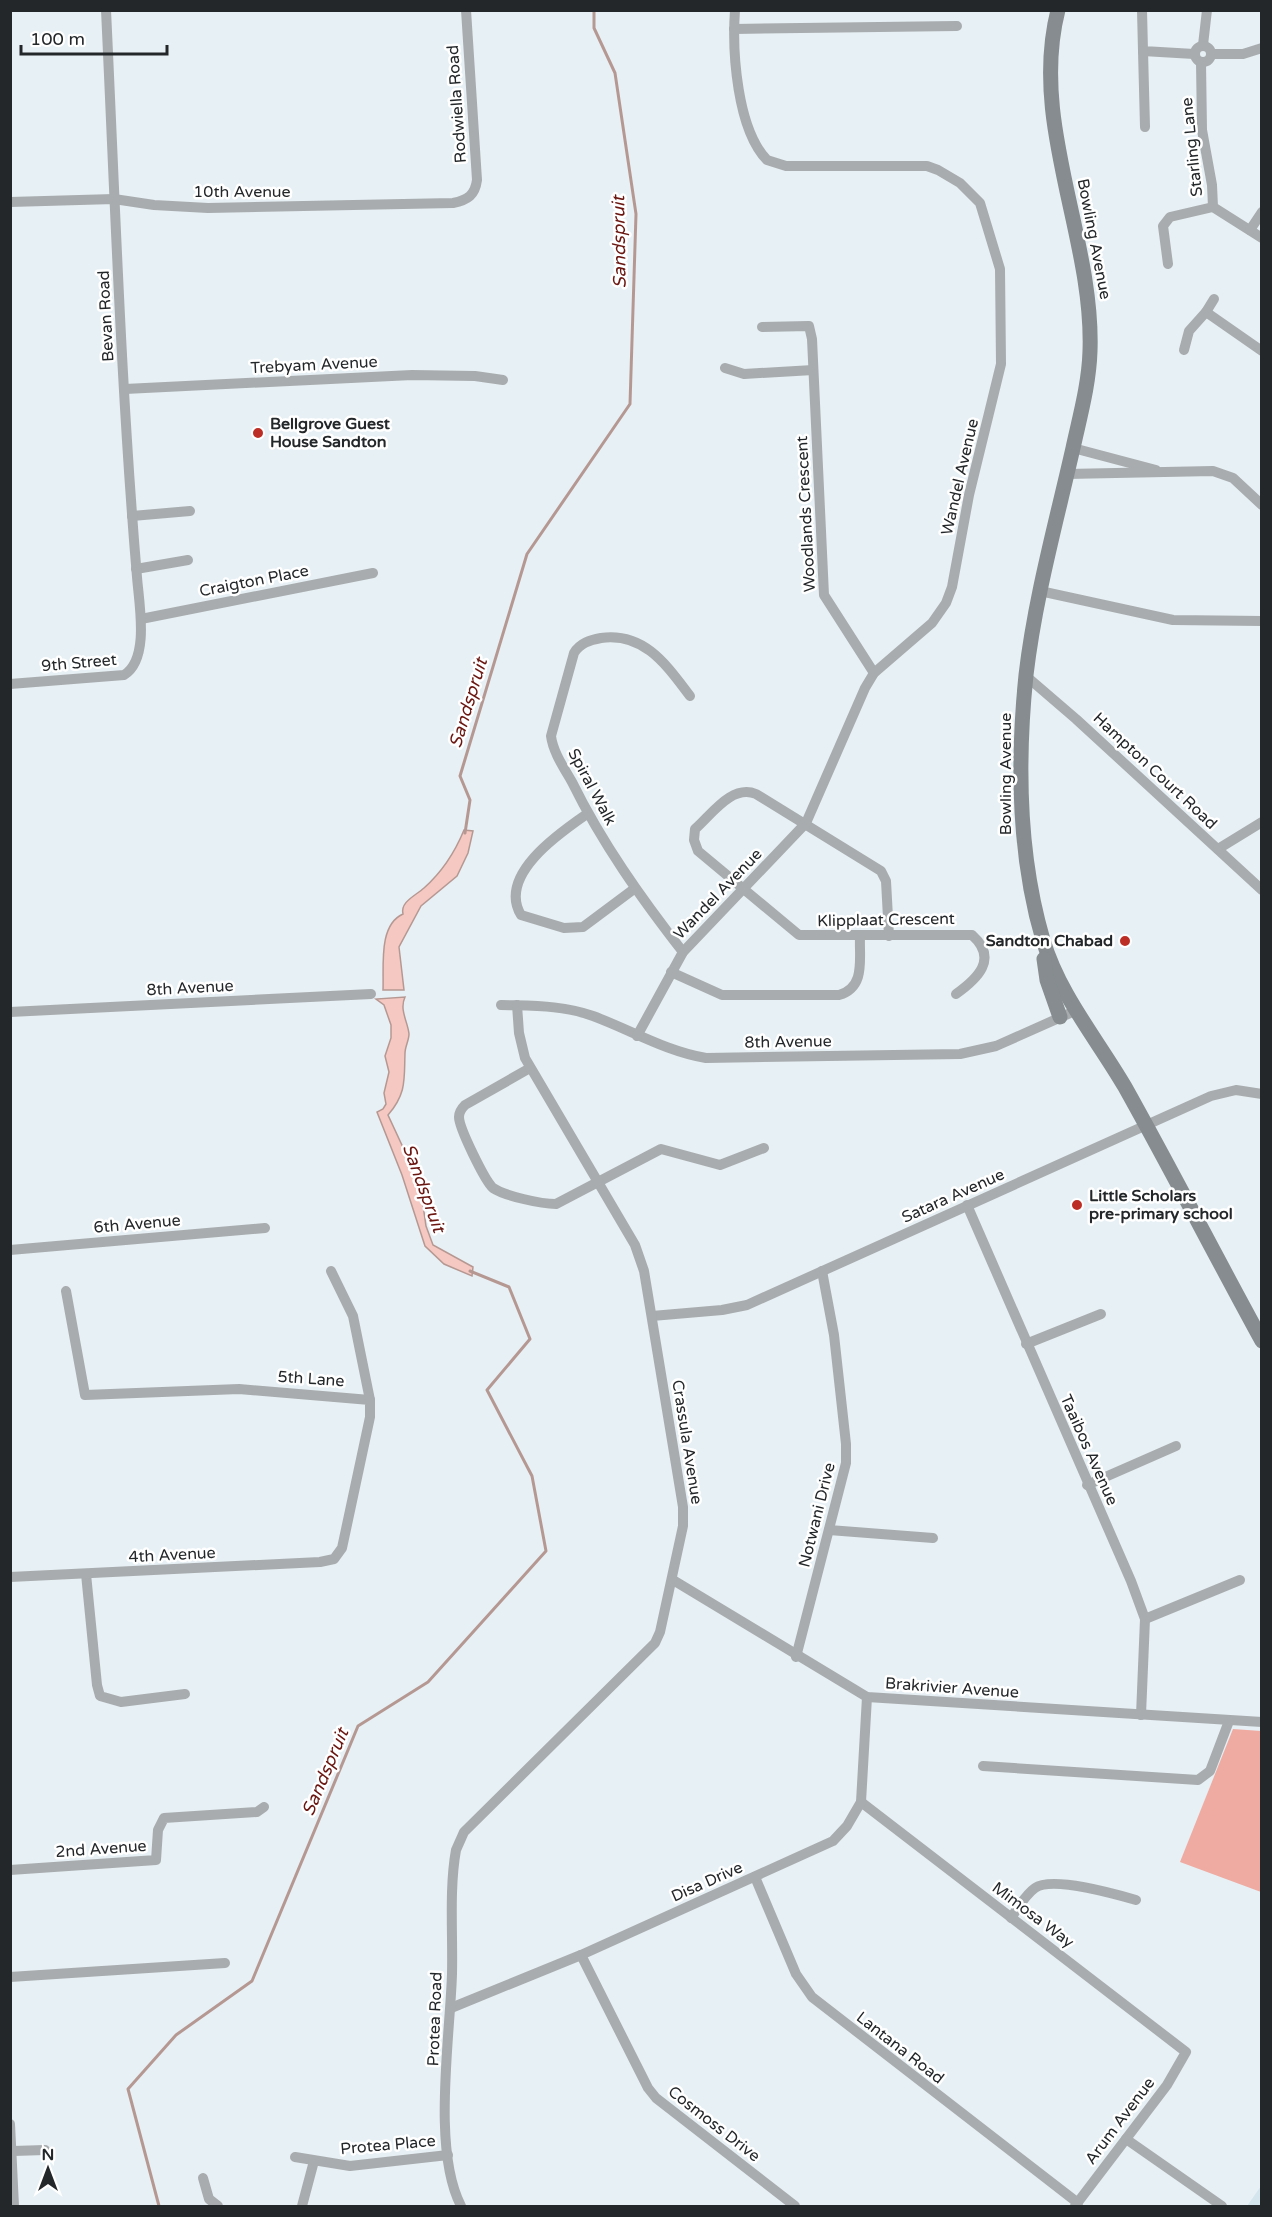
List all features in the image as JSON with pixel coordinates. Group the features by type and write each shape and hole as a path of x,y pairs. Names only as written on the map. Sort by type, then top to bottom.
{"main road":[{"name":"Bowling Avenue","path":"1047,10 1042,48 1042,77 1052,144 1059,158"},
{"name":"Bowling Avenue","path":"1058,10 1050,66 1059,158 1084,268 1090,317 1088,374 1040,591 1026,676 1021,749 1021,797 1028,872 1043,940 1054,969 1147,1126 1262,1341"},
{"path":"1043,940 1045,971 1060,1017"}],"street":[{"path":"106,11 114,10"},
{"name":"Rodwiella Road","path":"466,10 477,180 472,195"},
{"name":"Wandel Avenue","path":"637,1036 683,952 806,823 865,688 874,673 932,623 952,587 969,495 1001,364 1000,269 980,203 960,183 927,166 786,166 767,160 753,137 738,91 735,10"},
{"path":"1142,10 1145,127"},
{"path":"1143,51 1209,60 1207,10"},
{"name":"Bevan Road","path":"106,11 132,516 141,619"},
{"path":"734,29 957,26"},
{"path":"1208,49 1243,54 1262,48"},
{"name":"Starling Lane","path":"1198,58 1200,105 1213,207 1262,238"},
{"name":"10th Avenue","path":"10,202 114,199 154,206 269,208 453,202 472,195"},
{"path":"1168,264 1163,226 1170,217 1213,207"},
{"path":"1250,230 1262,213"},
{"path":"1184,350 1189,331 1214,299"},
{"path":"1206,312 1262,351"},
{"name":"Woodlands Crescent","path":"762,327 806,325 812,339 824,595 874,673"},
{"path":"725,368 744,374 813,370"},
{"name":"Trebyam Avenue","path":"125,389 430,375 475,376 503,380"},
{"path":"1073,448 1157,471"},
{"path":"1067,474 1157,471 1221,472 1233,478 1262,505"},
{"path":"132,516 189,511"},
{"path":"136,568 188,560"},
{"name":"Craigton Place","path":"141,619 373,573"},
{"path":"1040,591 1173,620 1262,621"},
{"name":"9th Street","path":"10,684 124,675 133,670 138,661 141,619"},
{"name":"Spiral Walk","path":"683,952 634,889 588,814 555,749 551,736 577,648 593,640 608,637 635,641 658,655 690,696"},
{"name":"Hampton Court Road","path":"1026,676 1262,890"},
{"name":"Klipplaat Crescent","path":"806,823 756,794 741,791 733,795 695,829 694,840 698,851 799,935 860,937 972,935 980,945 983,965 976,981 956,994"},
{"path":"588,814 544,845 519,881 516,903 518,911 523,917 564,928 583,927 634,889"},
{"path":"1218,849 1262,822"},
{"path":"806,823 881,871 886,881 889,936"},
{"path":"671,972 722,995 839,995 852,988 858,981 860,937"},
{"name":"8th Avenue","path":"10,1012 371,994"},
{"name":"8th Avenue","path":"501,1005 569,1010 592,1016 686,1055 706,1058 960,1054 996,1046 1077,1010"},
{"name":"Crassula Avenue","path":"464,1832 655,1643 673,1580 684,1514 644,1271 634,1245 530,1068 519,1033 517,1005"},
{"path":"530,1068 462,1108 460,1121 487,1180 501,1192 549,1204 562,1202 661,1149 720,1165 764,1148"},
{"name":"Satara Avenue","path":"652,1316 722,1310 747,1305 1226,1091 1262,1094"},
{"name":"Taaibos Avenue","path":"967,1205 1087,1485 1131,1581 1145,1619 1141,1715"},
{"name":"6th Avenue","path":"10,1250 265,1228"},
{"path":"331,1271 353,1316 370,1400"},
{"name":"Notwani Drive","path":"796,1657 844,1478 846,1444 834,1335 822,1271"},
{"name":"5th Lane","path":"66,1291 85,1395 239,1389 370,1400"},
{"path":"1026,1344 1101,1314"},
{"name":"4th Avenue","path":"10,1577 320,1562 334,1559 342,1548 370,1417 370,1400"},
{"path":"1087,1485 1176,1446"},
{"path":"829,1530 933,1538"},
{"path":"86,1574 100,1696 121,1702 185,1694"},
{"name":"Brakrivier Avenue","path":"673,1580 796,1657 867,1697 1262,1722"},
{"path":"1145,1619 1240,1580"},
{"name":"Disa Drive","path":"451,2008 581,1955 827,1845 847,1826 861,1802 867,1697"},
{"path":"983,1766 1198,1780 1210,1771 1229,1721"},
{"name":"Mimosa Way","path":"861,1802 1186,2052"},
{"name":"2nd Avenue","path":"10,1870 156,1860 158,1830 164,1818 256,1812 264,1807"},
{"name":"Protea Road","path":"461,2206 455,2194 448,2155 446,2109 454,1857 464,1832"},
{"name":"Lantana Road","path":"755,1877 796,1974 812,1997 1076,2205"},
{"path":"1011,1918 1035,1887 1047,1884 1104,1891 1136,1900"},
{"name":"Cosmoss Drive","path":"581,1955 648,2088 656,2098 795,2206"},
{"path":"10,1977 225,1963"},
{"name":"Arum Avenue","path":"1076,2205 1167,2085 1186,2052"},
{"path":"10,2124 14,2206"},
{"path":"1126,2139 1222,2206"},
{"path":"12,2151 45,2150"},
{"name":"Protea Place","path":"295,2157 350,2166 448,2155"},
{"path":"302,2206 314,2161"},
{"path":"203,2178 209,2199 218,2206"}],"shaded area":[{"path":"464,830 473,831 468,853 457,876 421,906 399,947 404,990 383,990 384,948 389,927 403,914 406,903 431,882 442,868"},
{"path":"405,997 403,1011 409,1034 405,1051 403,1086 399,1100 388,1115 420,1184 426,1226 433,1245 473,1267 472,1276 444,1264 425,1246 402,1175 377,1112 386,1104 384,1093 389,1072 385,1056 391,1038 391,1025 384,1005 376,999"},
{"path":"1233,1729 1261,1731 1261,1892 1180,1862"},
{"path":"1261,2186 1261,2206 1247,2206"}],"waterway":[{"name":"Sandspruit","path":"465,833 470,800 460,776 527,554 630,404 636,214 615,73 594,28 594,10"},
{"name":"Sandspruit","path":"159,2206 128,2089 176,2035 252,1981 358,1726 428,1682 546,1551 532,1476 487,1390 530,1339 509,1287 470,1271"}],"place":[{"name":"Bellgrove Guest House Sandton","path":"258,433"},
{"name":"Sandton Chabad","path":"1125,941"},
{"name":"Little Scholars pre-primary school","path":"1077,1205"}]}
